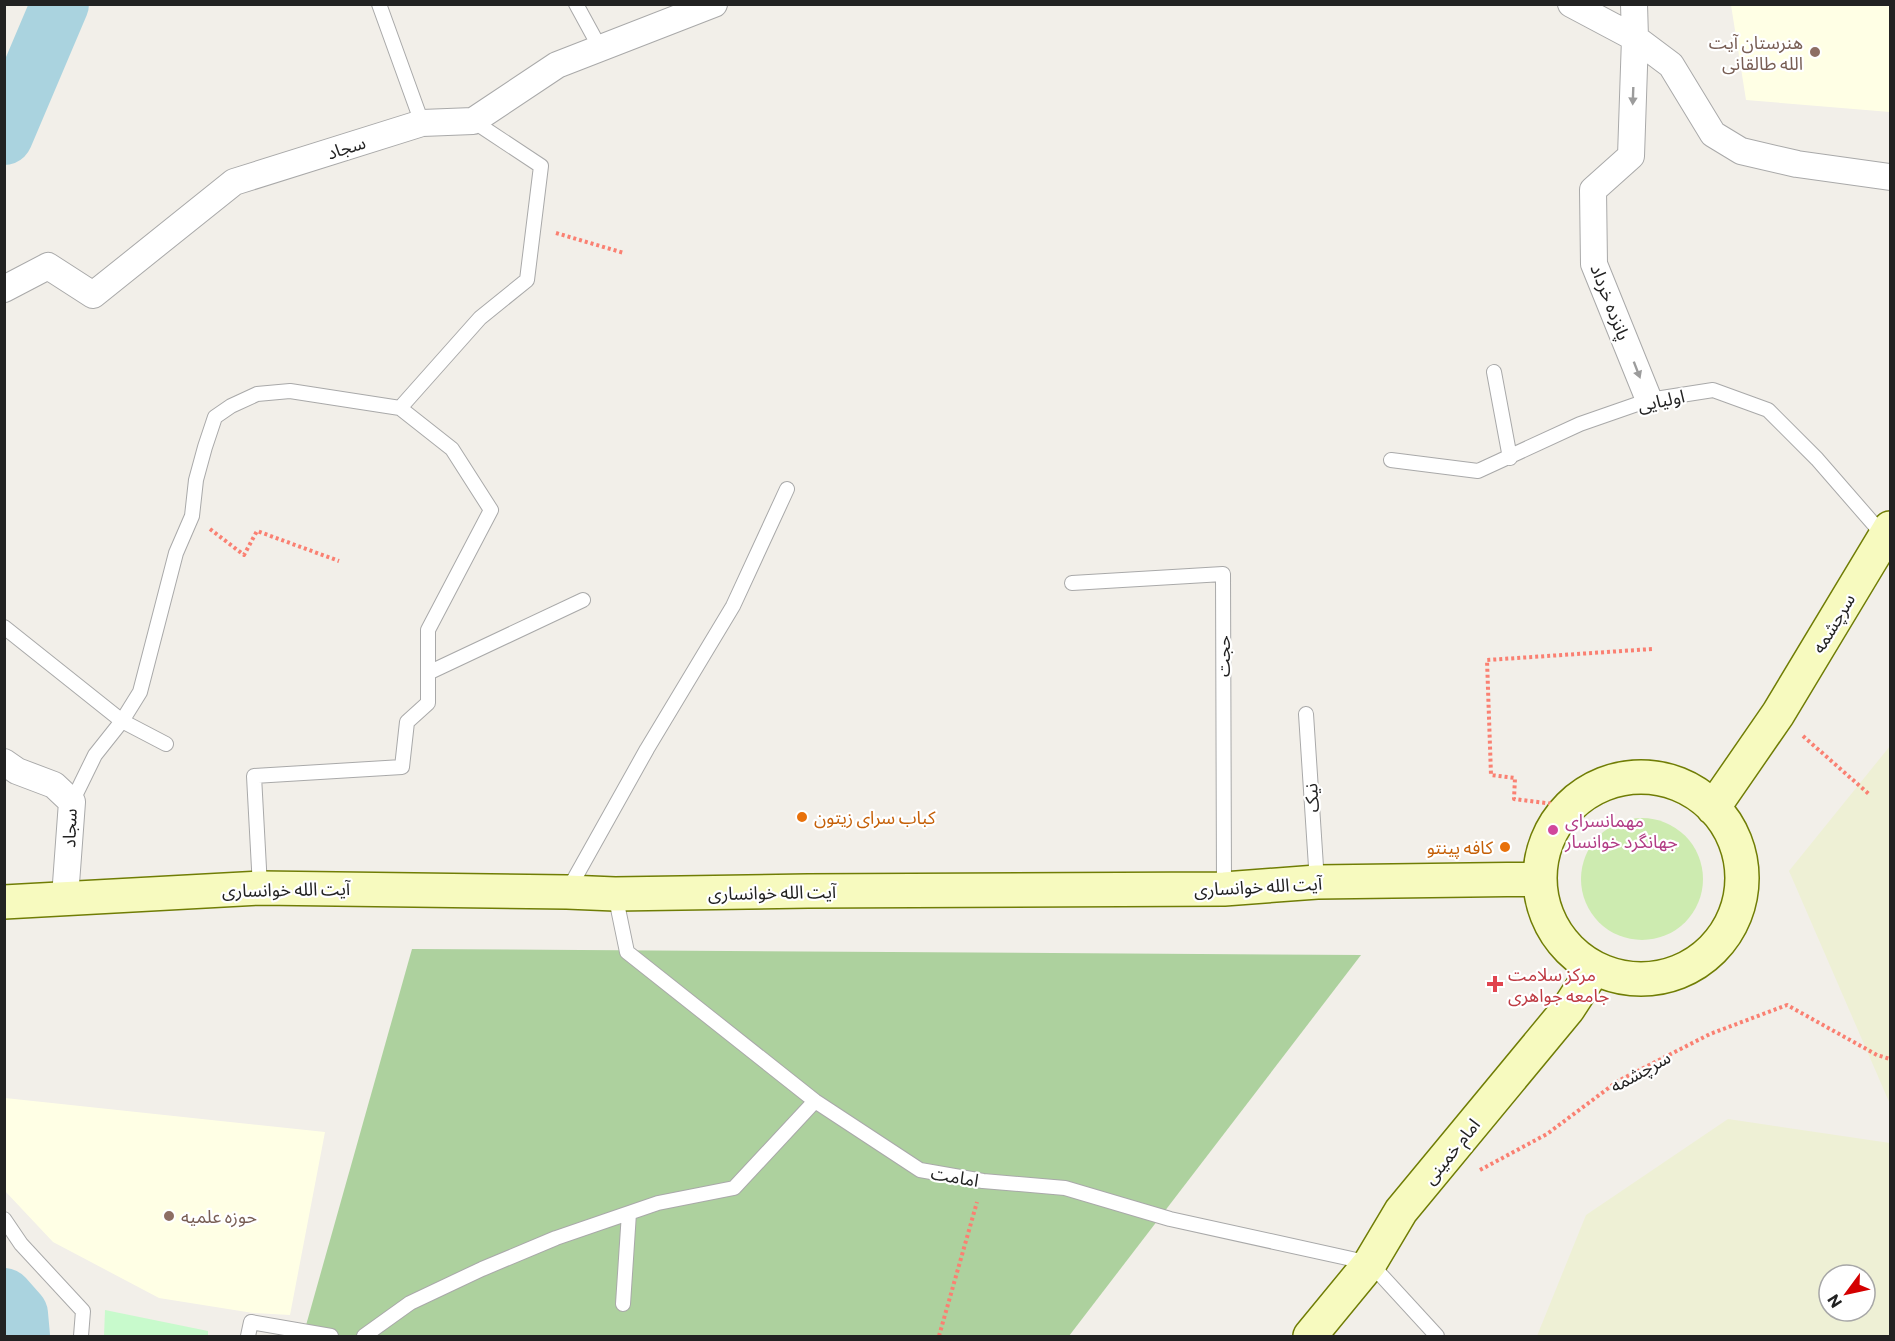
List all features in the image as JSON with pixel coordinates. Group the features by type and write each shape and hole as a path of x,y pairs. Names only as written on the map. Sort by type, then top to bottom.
{"main road":[{"name":"سرچشمه","path":"1713,807 1778,714 1888,533"},
{"path":"1626,778 1658,778 1688,789 1713,807 1731,834 1741,864 1741,895 1731,926 1712,951 1686,969 1656,979 1624,979 1594,969 1572,953 1554,932 1543,906 1539,879 1543,852 1552,827 1569,806 1595,787 1626,778"},
{"name":"آیت الله خوانساری","path":"4,902 260,888 567,891 615,894 1224,889 1317,882 1539,879"},
{"name":"امام خمینی","path":"1310,1336 1370,1263 1401,1211 1568,1009 1594,969"}],"street":[{"path":"472,121 557,65 714,4"},
{"path":"1571,4 1635,38 1671,65 1713,134 1741,151 1797,164 1890,177"},
{"name":"پانزده خرداد","path":"1634,4 1631,156 1593,190 1594,264 1648,399"},
{"name":"سجاد","path":"4,289 48,266 93,295 234,182 422,123 472,121"},
{"name":"سجاد","path":"4,762 17,771 54,785 72,802 65,897"}],"lane":[{"path":"379,4 422,123"},
{"path":"576,4 600,48"},
{"path":"400,408 480,318 526,280 541,166 472,121"},
{"path":"1494,372 1510,458"},
{"name":"اولیایی","path":"1391,460 1478,471 1580,424 1648,399 1713,390 1768,410 1888,533"},
{"path":"72,802 95,754 122,721 140,692 176,552 192,516 196,480 215,417 256,394 290,391 400,408 452,449 491,510 428,630 429,703 406,722 402,767 255,776 260,888"},
{"path":"567,891 646,749 733,606 787,489"},
{"name":"حجت","path":"1072,583 1223,574 1224,889"},
{"path":"428,673 583,600"},
{"path":"4,627 122,721 166,744"},
{"name":"نیک","path":"1306,714 1317,882"},
{"name":"امامت","path":"615,894 627,952 815,1101 920,1170 983,1181 1065,1188 1170,1219 1370,1263"},
{"path":"364,1336 410,1303 556,1238 658,1203 734,1188 815,1101"},
{"path":"623,1304 629,1212"},
{"path":"4,1219 21,1244 83,1311 81,1336"},
{"path":"1370,1263 1437,1336"},
{"path":"248,1336 251,1322 331,1336"}],"path":[{"path":"533,227 624,253"},
{"path":"192,516 244,555 257,531 339,561"},
{"path":"1569,806 1514,799 1515,778 1491,775 1487,660 1652,649"},
{"path":"1778,714 1869,795"},
{"name":"سرچشمه","path":"1474,1173 1547,1134 1618,1081 1710,1034 1787,1005 1877,1055 1890,1059"},
{"path":"939,1336 983,1181"}],"shaded area":[{"name":"هنرستان آیت الله طالقانی","path":"1731,5 1890,5 1890,112 1746,100"},
{"path":"1890,746 1890,1104 1789,871"},
{"name":"حوزه علمیه","path":"5,1098 325,1132 290,1315 253,1313 159,1298 53,1242 5,1191"},
{"path":"1728,1119 1890,1143 1890,1336 1537,1336 1586,1215"}],"green space":[{"path":"1642,818 1666,822 1685,836 1699,855 1703,879 1699,903 1685,922 1666,936 1642,940 1618,936 1599,922 1585,903 1581,879 1585,855 1599,836 1618,822"},
{"path":"412,949 1361,955 1069,1336 303,1336"},
{"path":"105,1310 208,1331 208,1336 104,1336"}],"waterway":[{"path":"4,136 60,4"},
{"path":"4,1297 19,1314 21,1336"}],"place":[{"name":"هنرستان آیت الله طالقانی","path":"1815,52"},
{"name":"کباب سرای زیتون","path":"802,817"},
{"name":"مهمانسرای جهانگرد خوانسار","path":"1553,830"},
{"name":"کافه پینتو","path":"1505,847"},
{"name":"مرکز سلامت جامعه جواهری","path":"1495,984"},
{"name":"حوزه علمیه","path":"169,1216"}]}
